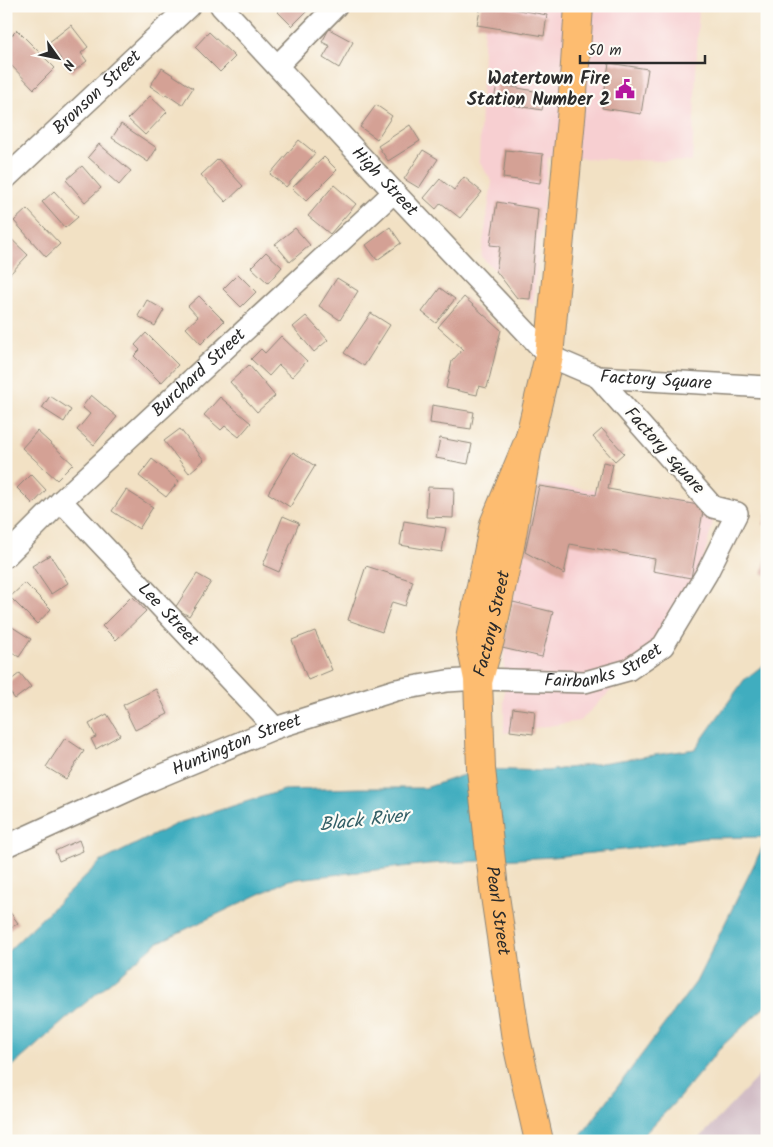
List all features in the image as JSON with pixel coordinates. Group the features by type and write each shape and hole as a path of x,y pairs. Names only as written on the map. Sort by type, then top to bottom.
{"main road":[{"name":"Factory Street","path":"478,680 490,640 510,546 529,440 549,356 572,108 579,6"},
{"name":"Pearl Street","path":"478,680 484,806 494,889 516,1040 539,1141"}],"street":[{"name":"Bronson Street","path":"6,178 189,6"},
{"name":"High Street","path":"221,6 549,356"},
{"path":"277,66 336,6"},
{"name":"Burchard Street","path":"6,556 61,501 394,192"},
{"name":"Factory Square","path":"549,356 598,377 767,387"},
{"name":"Factory square","path":"598,377 713,507 737,513"},
{"name":"Lee Street","path":"61,501 275,728"},
{"name":"Fairbanks Street","path":"478,680 585,682 628,670 663,646 707,573 737,513"},
{"name":"Huntington Street","path":"6,846 151,780 275,728 396,690 447,681 478,680"}],"shaded area":[{"path":"483,6 699,6 692,162 548,157 533,305 481,257 492,182 479,161"},
{"path":"539,483 717,505 691,611 580,721 504,733 504,639"},
{"path":"767,1067 767,1141 697,1141"}],"water":[{"name":"Black River","path":"767,662 767,837 703,838 631,849 553,857 428,864 289,880 157,943 6,1072 6,953 100,862 178,823 284,790 425,788 481,769 547,771 695,749 744,680"},
{"path":"767,838 767,1005 722,1046 678,1099 638,1141 577,1141 696,982"}],"building":[{"path":"284,6 312,6 292,26 278,12"},
{"path":"481,6 495,6 547,15 544,36 477,25"},
{"path":"71,25 88,47 81,53 87,61 72,73 48,43"},
{"path":"329,29 353,42 339,68 323,58 330,46 322,42"},
{"path":"17,30 55,68 34,89 6,60 6,41"},
{"path":"209,32 235,57 220,72 195,47"},
{"name":"Watertown Fire Station Number 2","path":"609,63 648,69 641,114 602,108"},
{"path":"162,68 193,88 182,105 150,86"},
{"path":"497,84 545,93 542,110 494,100"},
{"path":"6,88 12,94 6,100"},
{"path":"150,96 167,112 145,135 128,119"},
{"path":"376,105 392,116 377,139 360,127"},
{"path":"121,124 157,148 148,162 112,138"},
{"path":"410,125 420,141 388,161 378,146"},
{"path":"299,140 315,153 286,187 270,174"},
{"path":"99,144 131,171 119,185 88,157"},
{"path":"423,150 438,159 419,188 404,179"},
{"path":"506,150 543,154 540,183 503,178"},
{"path":"324,157 337,170 306,201 292,188"},
{"path":"218,159 243,186 226,202 201,175"},
{"path":"82,166 101,188 85,202 66,180"},
{"path":"464,177 482,192 460,218 441,203 436,209 424,198 440,179 454,190"},
{"path":"334,185 356,204 330,234 308,216"},
{"path":"54,191 78,217 65,228 42,202"},
{"path":"497,202 538,209 530,299 517,298 496,271 500,246 490,245"},
{"path":"27,209 60,244 46,257 14,221"},
{"path":"390,227 401,243 377,260 366,245"},
{"path":"295,228 310,245 290,262 275,244"},
{"path":"6,234 28,255 6,278"},
{"path":"266,252 282,267 268,283 251,267"},
{"path":"238,274 256,292 241,307 223,289"},
{"path":"337,278 358,291 340,320 319,306"},
{"path":"440,288 455,299 436,323 422,312"},
{"path":"199,296 224,321 201,344 186,328 198,317 188,306"},
{"path":"464,297 501,330 487,388 479,386 477,395 446,388 452,361 463,349 438,327"},
{"path":"147,300 164,310 155,326 138,316"},
{"path":"371,313 390,325 364,366 344,353"},
{"path":"306,316 328,340 314,352 293,327"},
{"path":"146,333 178,365 161,383 134,356 140,350 135,345"},
{"path":"281,336 307,361 292,377 279,365 269,376 251,359 261,349 265,353"},
{"path":"249,365 275,396 257,412 230,382"},
{"path":"91,395 117,417 94,445 77,430 90,414 82,407"},
{"path":"50,396 71,410 64,422 42,408"},
{"path":"220,397 251,423 239,437 225,426 221,430 204,415"},
{"path":"432,405 474,412 471,429 430,423"},
{"path":"180,429 204,460 189,473 164,441"},
{"path":"602,429 624,453 615,461 593,437"},
{"path":"37,431 73,464 57,480 22,448"},
{"path":"440,438 472,444 468,464 436,458"},
{"path":"293,452 315,466 290,507 268,493"},
{"path":"152,459 179,481 166,497 139,476"},
{"path":"603,462 613,464 608,489 704,506 691,578 653,571 655,559 570,544 564,574 525,552 539,486 596,495"},
{"path":"31,474 46,490 33,504 17,488"},
{"path":"428,487 454,488 453,518 426,517"},
{"path":"126,490 153,507 139,529 112,511"},
{"path":"766,513 767,525 763,525"},
{"path":"283,516 299,523 279,572 263,565"},
{"path":"404,521 446,528 442,552 400,545"},
{"path":"50,555 68,583 51,594 32,566"},
{"path":"767,557 767,575 762,574"},
{"path":"366,566 413,581 405,606 392,602 382,632 348,620"},
{"path":"197,574 211,582 189,616 175,608"},
{"path":"25,583 51,609 37,624 10,597"},
{"path":"132,596 146,611 116,640 102,626"},
{"path":"513,602 553,612 542,657 502,648"},
{"path":"6,623 31,639 19,657 6,648"},
{"path":"315,631 332,670 308,680 292,640"},
{"path":"20,673 31,687 15,699 6,687 6,684"},
{"path":"156,689 168,714 135,730 123,705"},
{"path":"513,708 535,711 533,734 510,731"},
{"path":"107,714 120,735 96,749 91,739 96,737 89,724"},
{"path":"65,738 84,751 66,779 46,767"},
{"path":"79,840 83,851 59,861 55,851"},
{"path":"6,907 18,923 6,932"}],"place":[{"name":"Watertown Fire Station Number 2","path":"625,89"}]}
